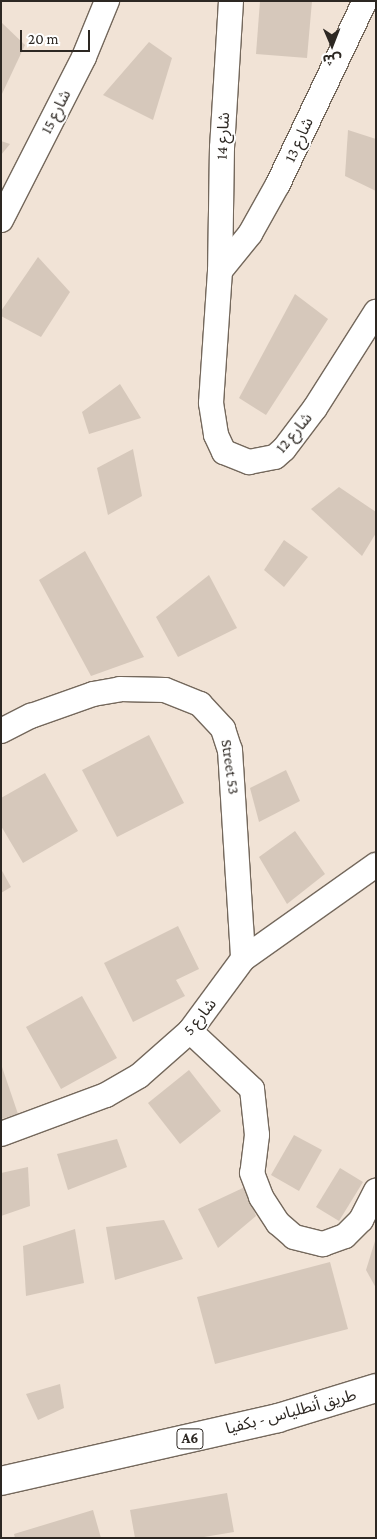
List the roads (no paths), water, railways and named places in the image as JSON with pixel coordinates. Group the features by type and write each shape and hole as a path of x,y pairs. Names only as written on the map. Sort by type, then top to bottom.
{"highway":[{"name":"طريق أنطلياس - بكفيا","path":"1,1481 278,1418 376,1388"}],"street":[{"name":"شارع 15","path":"1,220 84,57 107,1"},
{"name":"شارع 14","path":"220,271 222,146 231,1"},
{"name":"شارع 13","path":"220,271 250,234 278,184 365,1"},
{"name":"شارع 12","path":"220,271 211,403 216,435 224,452 235,459 264,461 284,449 315,408 376,312"},
{"name":"Street 53","path":"1,731 31,716 93,694 120,689 165,690 200,704 223,729 230,750 243,959"},
{"name":"شارع 5","path":"1,1134 106,1095 161,1059 190,1031 243,959 376,866"},
{"path":"190,1031 252,1089 257,1135 252,1173 261,1197 278,1223 294,1238 323,1244 345,1236 361,1220 376,1191"}]}
